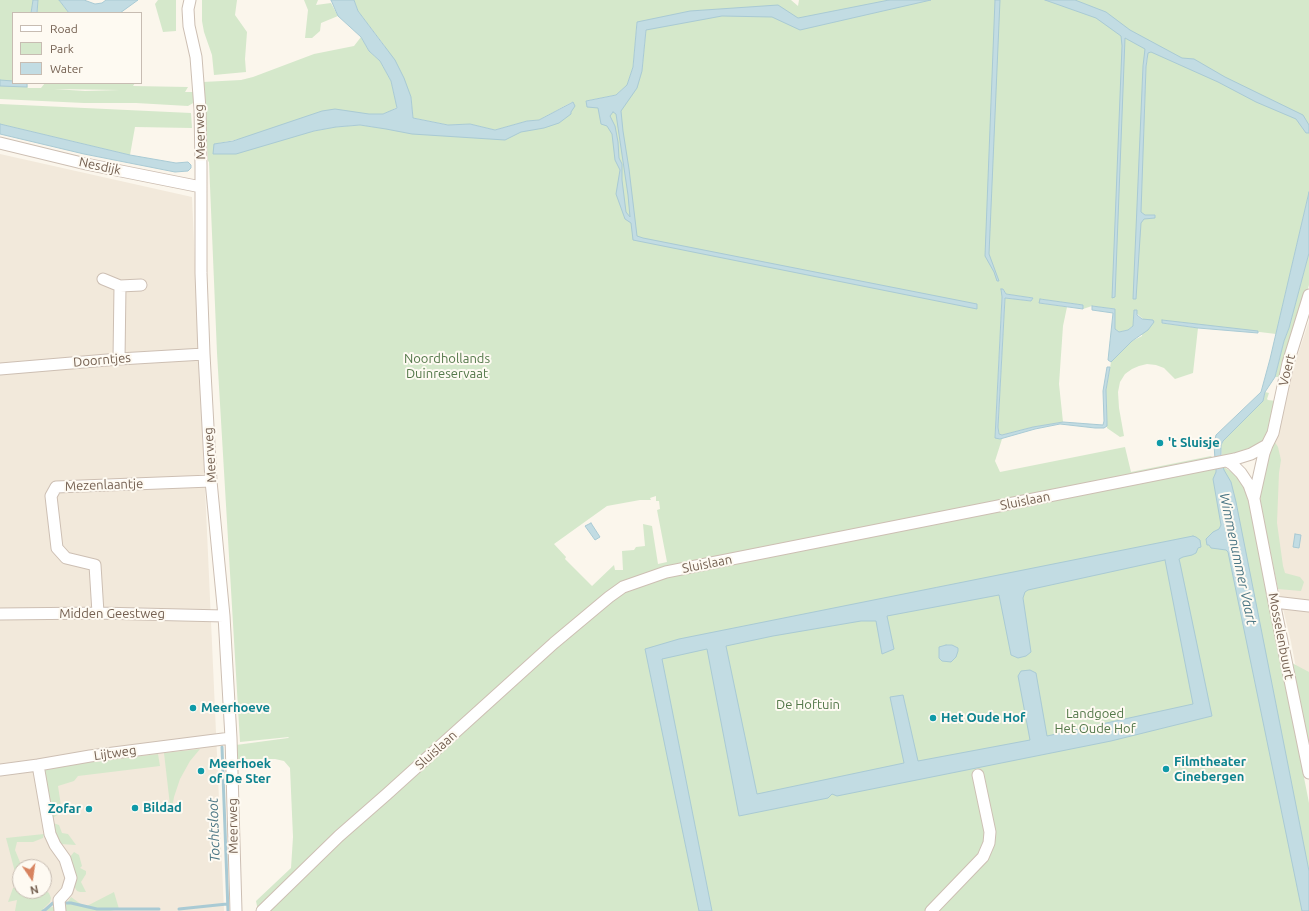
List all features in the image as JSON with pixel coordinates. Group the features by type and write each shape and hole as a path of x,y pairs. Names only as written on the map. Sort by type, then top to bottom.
{"street":[{"name":"Meerweg","path":"190,0 188,9 189,26 196,57 200,109 204,354 211,481 224,616 231,738 236,911"},
{"name":"Nesdijk","path":"0,143 86,164 201,187"},
{"path":"103,279 120,286 141,285"},
{"path":"119,359 120,286"},
{"name":"Voert","path":"1267,445 1273,433 1288,363 1309,295"},
{"name":"Doorntjes","path":"0,369 119,359 204,354"},
{"name":"Sluislaan","path":"262,911 339,836 388,794 554,643 623,587 666,572 1227,461 1251,454 1267,445"},
{"name":"Mosselenbuurt","path":"1254,498 1267,445"},
{"name":"Mosselenbuurt","path":"1227,461 1241,473 1249,485 1254,498 1309,773"},
{"name":"Mezenlaantje","path":"98,613 95,565 66,558 57,548 51,496 56,487 211,481"},
{"path":"1274,602 1309,606"},
{"name":"Midden Geestweg","path":"0,614 98,613 224,616"},
{"name":"Lijtweg","path":"0,770 90,756 231,738"},
{"path":"38,765 50,834 55,845 65,859 71,878 60,906"},
{"path":"931,911 983,856 989,844 990,832 978,775"}],"shaded area":[{"path":"0,154 192,197 224,911 0,911"},
{"path":"1309,321 1309,736 1291,642 1258,505 1274,435"}],"green space":[{"path":"0,0 33,0 31,12 12,12 12,84 27,84 28,88 41,88 44,84 134,84 133,86 188,87 185,92 194,92 195,102 188,106 136,103 84,103 0,99","holes":["54,89 120,90 85,91"]},
{"path":"38,0 59,0 68,12 37,12"},
{"path":"158,0 176,0 176,31 163,32 155,4"},
{"path":"202,0 237,0 235,15 247,32 245,59 246,72 214,75 212,55 202,21"},
{"path":"304,0 318,0 316,5 331,3 338,16 321,23 320,31 312,38 305,38 308,10"},
{"name":"Noordhollands Duinreservaat","path":"354,0 791,0 798,6 799,0 1309,0 1309,192 1276,334 1162,320 1162,323 1198,328 1193,373 1175,379 1164,368 1147,364 1132,369 1125,374 1120,382 1118,392 1124,436 1120,437 1107,428 1106,390 1111,362 1132,341 1142,336 1143,319 1134,311 1133,326 1128,330 1119,332 1115,330 1115,309 1092,306 1083,309 1083,305 1040,299 1040,303 1067,307 1063,326 1059,384 1063,422 1033,427 1002,435 999,434 998,427 1005,298 1031,301 1033,298 1006,294 1003,289 1001,289 1002,297 995,437 1002,439 995,461 1000,472 1125,447 1131,472 1211,456 1213,458 1219,456 1221,465 1236,475 1242,482 1252,513 1309,803 1309,911 258,911 256,901 291,868 293,837 290,768 284,761 275,759 236,759 236,745 289,737 240,742 217,353 209,162 203,82 241,80 253,77 314,54 354,46 361,37 369,51 380,61 391,81 397,107 383,114 369,114 214,144 335,127 360,125 374,127 505,133 574,107 572,102 539,120 527,121 495,130 470,124 448,125 413,118 411,97 384,45 358,11","holes":["637,22 646,30 642,71 616,109 586,101 616,95 627,85 633,67","1148,55 1146,67 1141,189 1143,66","656,496 656,501 659,501 660,509 657,510 667,562 658,564 652,526 643,524 645,546 636,547 634,550 622,551 623,570 615,570 614,565 592,586 565,559 566,557 554,544 607,506 640,500 651,500 650,498"]},
{"path":"0,104 191,113 192,128 135,127 130,155 0,124"},
{"path":"1309,253 1309,285 1280,377 1275,377 1284,341 1289,328"},
{"path":"1265,392 1269,393 1268,400 1276,401 1269,434 1260,446 1222,459 1221,445 1223,441 1263,401"},
{"path":"1274,441 1278,447 1281,460 1277,523 1283,566 1285,573 1300,577 1304,582 1301,591 1278,589 1261,505 1260,495 1264,461"},
{"path":"1292,663 1309,672 1309,752"},
{"path":"200,749 190,761 180,779 174,797 171,814 164,753"},
{"path":"158,754 160,766 78,776 74,781 58,786 62,812 51,819 44,768"},
{"path":"53,823 59,825 62,833 68,834 76,845 60,844 55,842"},
{"path":"44,834 43,838 33,842 17,842 15,850 19,859 12,859 12,861 6,838"},
{"path":"74,852 79,855 82,866 80,868 86,871 86,874 81,882 86,892 77,891 74,886 70,857"},
{"path":"12,891 12,899 51,899 50,902 43,909 57,906 58,911 15,911 17,900 8,902"},
{"path":"114,892 119,909 110,911 63,911 71,897 85,907"}],"water":[{"path":"33,0 38,0 37,12 31,12"},
{"path":"59,0 84,0 95,4 102,3 106,0 138,0 121,12 68,12"},
{"path":"331,0 354,0 358,11 395,60 404,78 411,97 413,118 448,125 470,124 495,130 527,121 539,120 573,102 575,106 571,114 559,123 544,128 521,132 505,140 412,134 360,125 314,131 236,154 213,154 214,144 233,141 322,111 335,109 369,114 383,114 397,108 391,81 380,61 369,51 361,37 338,16"},
{"path":"889,0 931,0 800,30 772,17 722,16 646,30 642,71 637,88 621,111 637,236 977,304 977,309 633,240 631,223 625,219 616,194 620,170 615,160 612,134 607,126 601,124 598,108 587,107 586,101 616,95 627,85 633,67 637,22 690,11 778,5 798,18","holes":["613,112 616,114 628,195 630,217 626,212 622,180 622,164 619,158 615,126 610,116"]},
{"path":"995,0 1000,0 989,254 999,281 997,281 985,256"},
{"path":"1045,0 1075,0 1106,12 1130,30 1182,58 1194,59 1225,77 1303,115 1309,125 1309,133 1306,133 1296,119 1256,102 1218,82 1151,52 1148,53 1146,67 1141,212 1145,215 1155,215 1155,218 1144,219 1141,223 1136,299 1133,299 1145,49 1125,38 1115,297 1112,298 1122,46 1121,36 1096,18"},
{"path":"0,80 12,81 12,84 27,84 27,87 0,86"},
{"path":"0,124 130,155 176,163 188,162 191,165 191,168 188,171 175,172 84,154 0,134"},
{"path":"1309,192 1309,253 1275,377 1265,392 1263,401 1223,441 1221,445 1221,459 1215,460 1214,444 1216,435 1261,392"},
{"path":"1001,289 1003,289 1006,294 1033,298 1031,301 1005,298 998,427 999,434 1002,435 1033,427 1063,422 1103,425 1103,391 1107,367 1110,367 1106,390 1107,426 1104,428 1095,428 1060,424 1035,429 1000,439 995,438 1002,297"},
{"path":"1040,299 1083,305 1083,309 1039,303"},
{"path":"1092,306 1115,309 1115,329 1119,332 1128,330 1133,326 1134,310 1137,310 1137,315 1142,319 1153,320 1154,322 1148,330 1132,341 1111,362 1108,360 1113,313 1092,310"},
{"path":"1162,320 1258,331 1258,333 1198,328 1162,323"},
{"name":"Wimmenummer Vaart","path":"1223,466 1231,482 1236,502 1309,871 1309,911 1302,911 1228,552 1226,550 1211,548 1207,545 1206,539 1213,532 1219,529 1221,525 1213,479 1216,468"},
{"path":"591,523 600,537 595,540 585,526"},
{"path":"1295,534 1301,535 1299,548 1293,547"},
{"path":"1193,536 1200,540 1201,547 1198,548 1196,553 1179,559 1212,716 1111,741 837,796 832,794 828,798 739,816 707,649 662,659 712,911 699,911 645,649 679,639","holes":["1165,560 1193,704 1047,736 1036,673 1030,670 1021,671 1018,676 1030,740 918,761 903,695 890,697 904,763 757,794 726,646 773,636 861,621 876,621 882,654 894,649 887,616 999,595 1011,655 1018,658 1026,656 1031,652 1023,598 1025,592 1028,590"]},
{"path":"952,645 958,648 956,657 951,662 942,661 939,658 939,647"}],"waterway":[{"name":"Tochtsloot","path":"222,747 228,911"},
{"path":"43,911 53,903 56,903"},
{"path":"62,903 71,903 97,909 159,909"},
{"path":"179,909 227,904"}],"place":[{"name":"'t Sluisje","path":"1160,443"},
{"name":"Meerhoeve","path":"193,708"},
{"name":"Het Oude Hof","path":"933,718"},
{"name":"Filmtheater Cinebergen","path":"1166,769"},
{"name":"Meerhoek of De Ster","path":"201,771"},
{"name":"Bildad","path":"135,808"},
{"name":"Zofar","path":"89,809"}],"park label":[{"name":"De Hoftuin","path":"808,705"},
{"name":"Landgoed Het Oude Hof","path":"1095,722"}]}
